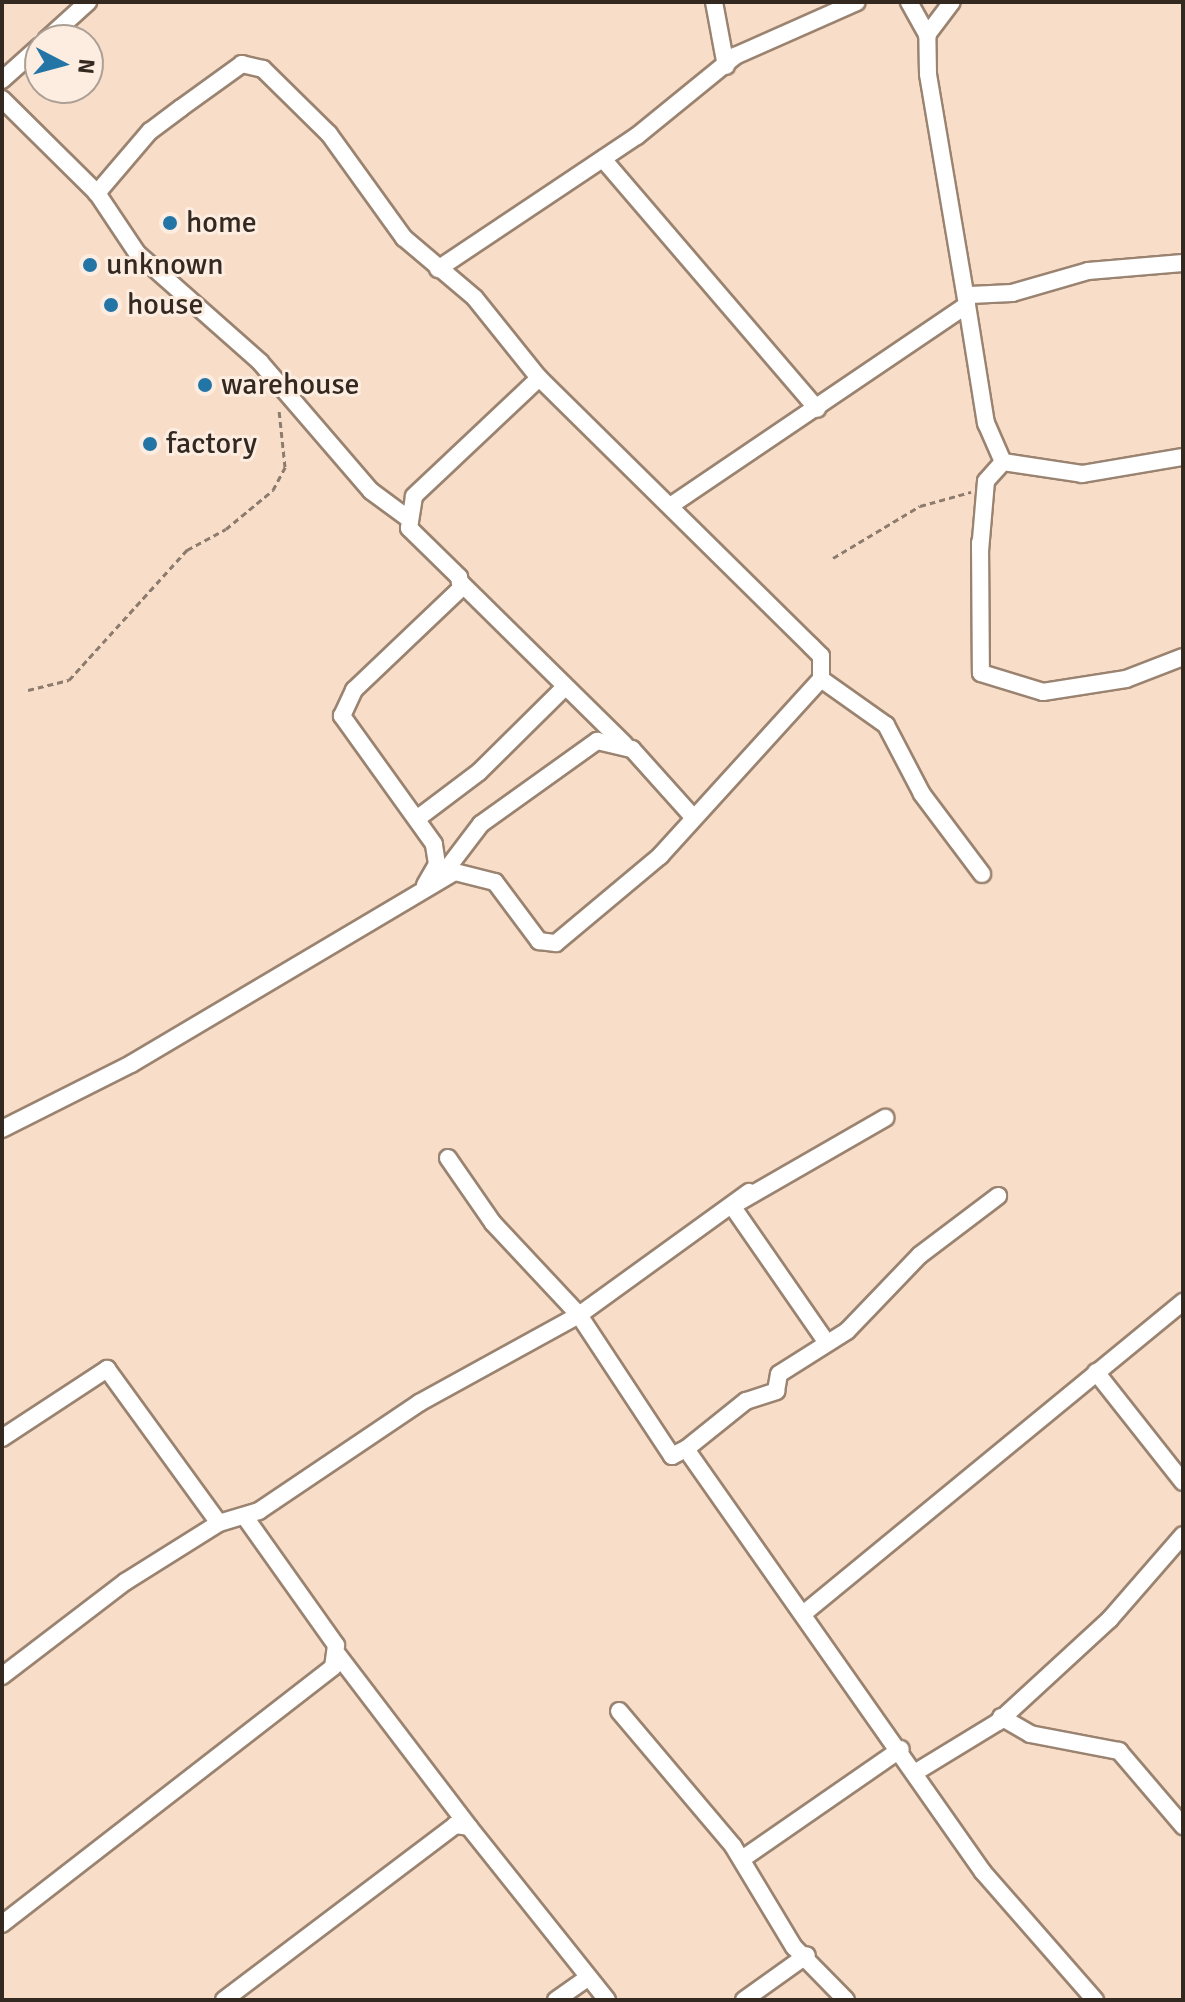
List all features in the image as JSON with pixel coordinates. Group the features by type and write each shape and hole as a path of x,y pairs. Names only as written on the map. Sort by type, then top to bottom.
{"street":[{"path":"64,24 88,2"},
{"path":"714,2 726,66"},
{"path":"438,269 603,159 761,41 857,2"},
{"path":"909,2 927,35 934,114 969,300 986,423 1003,462"},
{"path":"927,35 952,2"},
{"path":"2,80 24,60"},
{"path":"2,1129 131,1064 455,872 484,876 539,941 556,943 660,856 821,679 821,656 673,504 539,378 475,298 438,269 360,185 329,134 253,63 150,131 97,193"},
{"path":"2,99 97,193 137,253 260,362 371,491 409,519 418,540 563,689 629,747 693,817"},
{"path":"603,159 817,409"},
{"path":"673,504 817,409 969,300 1012,293 1088,271 1183,263"},
{"path":"409,519 414,496 539,378"},
{"path":"1003,462 1082,474 1183,457"},
{"path":"1003,462 986,488 979,550 981,673 1043,692 1126,679 1183,657"},
{"path":"422,891 437,864 418,818 342,716 354,690 455,596 460,582"},
{"path":"821,679 886,725 922,794 982,874"},
{"path":"418,818 479,772 563,689"},
{"path":"439,879 481,824 576,752 597,741 629,747"},
{"path":"2,1676 125,1582 219,1523 245,1517 419,1403 579,1315 749,1192 789,1178 885,1118"},
{"path":"448,1158 493,1223 579,1315 672,1456 686,1449 746,1401 776,1391 779,1374 827,1343 920,1255 998,1196"},
{"path":"749,1192 732,1206 827,1343"},
{"path":"803,1614 924,1522 1096,1372 1183,1302"},
{"path":"2,1438 107,1369 219,1523"},
{"path":"1096,1372 1183,1482"},
{"path":"686,1449 901,1749 983,1872 1095,2000"},
{"path":"245,1517 338,1655 469,1827 607,2000"},
{"path":"916,1772 1001,1717 1110,1619 1183,1535"},
{"path":"2,1924 324,1678 338,1655"},
{"path":"619,1711 742,1859 794,1947 807,1955 846,2000"},
{"path":"1001,1717 1030,1734 1119,1751 1183,1826"},
{"path":"742,1859 901,1749"},
{"path":"224,2000 442,1833 469,1827"},
{"path":"744,2000 807,1955"},
{"path":"556,2000 588,1978"}],"path":[{"path":"28,690 69,680 187,550 226,529 273,490 285,467 276,404"},
{"path":"833,558 920,506 986,488"}],"place":[{"name":"home","path":"170,223"},
{"name":"unknown","path":"90,265"},
{"name":"house","path":"111,305"},
{"name":"warehouse","path":"205,385"},
{"name":"factory","path":"150,444"}]}
